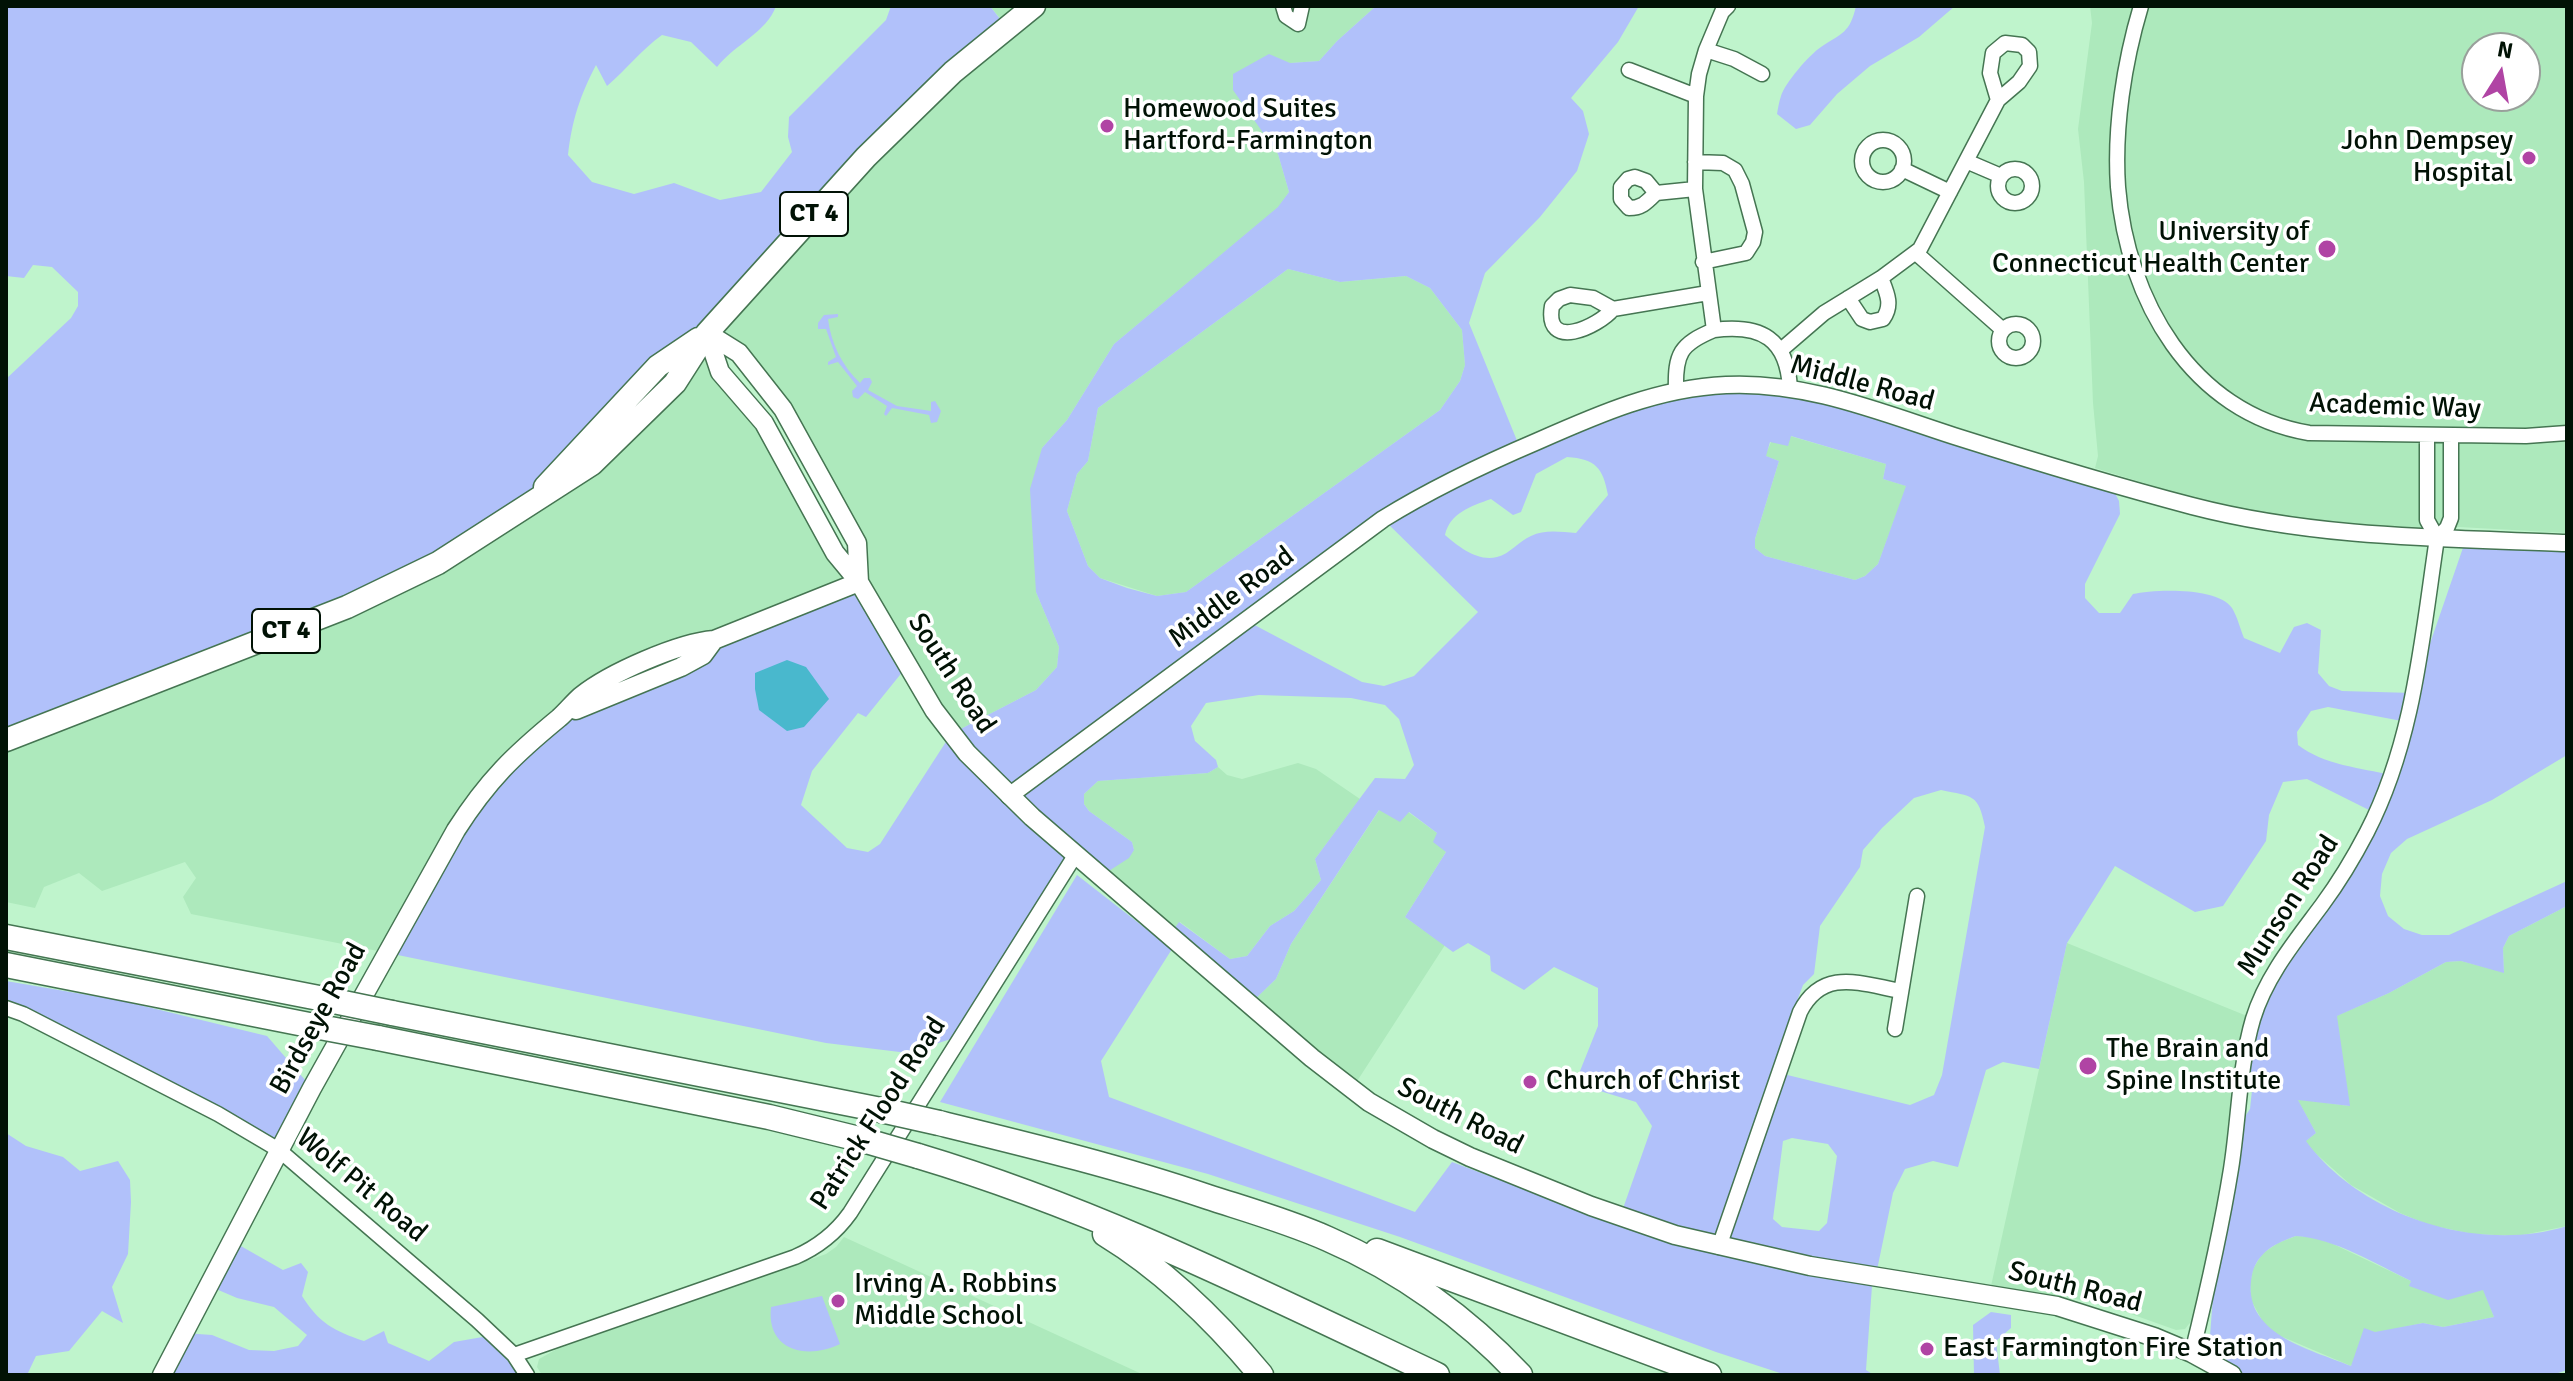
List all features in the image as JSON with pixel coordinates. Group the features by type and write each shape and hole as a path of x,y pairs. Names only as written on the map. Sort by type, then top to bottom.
{"highway":[{"path":"6,937 939,1123 1150,1178 1328,1239 1391,1255 1709,1375"},
{"path":"6,965 769,1117 863,1140 918,1156 1097,1219 1180,1254 1437,1375"},
{"path":"1043,1200 1103,1233 1146,1263 1211,1321 1261,1375"},
{"path":"1328,1239 1401,1277 1436,1301 1483,1338 1520,1375"}],"main road":[{"name":"CT 4","path":"6,740 388,589 459,550 537,497 575,476 621,438 675,383 707,333 866,157 953,72 1034,6"},
{"name":"South Road","path":"707,333 720,372 764,423 835,553 859,582 951,734 1009,796 1312,1058 1369,1102 1470,1157 1632,1221 1719,1247 1857,1275 2057,1306 2125,1327 2192,1353 2232,1375"},
{"name":"South Road","path":"707,333 739,353 783,409 857,543 859,582"},
{"name":"Birdseye Road","path":"162,1375 279,1150 467,813 483,790 516,753 580,696 605,681 693,642 714,640 859,582"}],"street":[{"path":"1283,6 1286,16 1298,24 1302,6"},
{"name":"Academic Way","path":"2141,6 2133,36 2122,109 2118,189 2133,263 2146,297 2189,368 2217,394 2246,413 2272,424 2317,434 2526,436 2567,433"},
{"path":"1714,330 1695,189 1696,96 1706,50 1722,8"},
{"path":"1706,50 1734,59 1762,74"},
{"path":"1629,70 1696,96"},
{"path":"1781,350 1824,313 1881,278 1920,249 1998,100"},
{"path":"1966,161 2001,176"},
{"path":"1695,162 1723,163 1735,170 1755,232 1746,253 1703,262"},
{"path":"1902,169 1950,192"},
{"path":"1656,193 1695,189"},
{"path":"1916,253 2003,330"},
{"path":"1848,298 1862,319 1870,322 1883,319 1889,308 1889,299 1881,278"},
{"path":"1613,309 1708,293"},
{"path":"1676,390 1676,361 1680,354 1698,337 1714,330 1733,328 1765,336 1781,350 1788,368 1790,388"},
{"name":"Middle Road","path":"1009,796 1383,519 1415,499 1485,464 1610,410 1676,390 1729,384 1790,388 1838,399 2031,460 2228,515 2327,531 2567,543"},
{"name":"Munson Road","path":"2427,435 2427,520 2437,538"},
{"name":"Munson Road","path":"2192,1353 2231,1168 2253,1018 2283,958 2356,852 2392,775 2404,736 2437,538 2447,528 2451,518 2451,435"},
{"name":"Patrick Flood Road","path":"514,1355 795,1257 821,1244 850,1213 1076,854"},
{"path":"1895,1029 1917,896"},
{"path":"1719,1247 1806,1000 1825,984 1837,981 1901,991"},
{"name":"Wolf Pit Road","path":"6,1008 218,1114 279,1150 430,1277 514,1355 527,1375"}],"shaded area":[{"path":"6,6 776,6 758,31 717,67 691,42 662,35 607,86 596,65 578,108 568,155 592,182 634,194 674,183 720,200 761,192 792,152 788,137 789,117 886,20 891,6 990,6 1007,28 563,465 473,541 112,699 6,727 6,379 71,318 78,306 78,292 52,267 33,265 24,278 6,276"},
{"path":"990,6 1376,6 1319,61 1290,63 1269,138 1278,154 1289,192 1279,207 1114,344 1067,420 1042,448 1036,592 1059,647 1057,667 1036,690 951,734 859,582 627,670 388,953 191,914 183,897 196,878 185,862 102,891 79,873 44,887 35,908 6,902 6,739 575,476 707,333 1007,27","holes":["708,334 739,353 857,542 858,580 720,372"]},
{"path":"1376,6 1639,6 1618,42 1571,98 1583,111 1589,134 1577,171 1540,217 1485,273 1469,323 1520,448 1622,405 1759,385 2110,483 2119,501 2120,514 2085,584 2085,598 2099,613 2120,613 2133,594 2186,591 2214,596 2232,608 2244,638 2280,653 2294,627 2307,623 2321,630 2318,673 2329,686 2342,691 2413,693 2466,539 2567,543 2567,755 2492,800 2407,839 2391,853 2382,874 2380,896 2388,916 2404,929 2422,935 2449,935 2567,881 2567,906 2509,936 2503,948 2504,973 2461,961 2446,962 2389,993 2337,1016 2350,1106 2298,1100 2316,1133 2306,1141 2329,1167 2357,1190 2389,1208 2424,1222 2460,1231 2496,1235 2532,1233 2567,1226 2567,1370 2552,1375 2236,1375 2210,1336 2213,1296 2246,1115 2250,1109 2255,1013 2375,813 2307,779 2283,782 2269,815 2266,841 2223,906 2195,912 2115,866 2067,943 2039,1069 2003,1062 1986,1070 1958,1167 1933,1161 1905,1169 1893,1193 1877,1270 1857,1275 1620,1217 1652,1126 1636,1102 1600,1091 1580,1071 1598,1026 1598,988 1554,967 1524,990 1491,971 1490,956 1468,943 1453,952 1405,917 1446,852 1433,842 1437,833 1409,812 1400,822 1379,810 1291,944 1276,979 1250,1004 1170,935 1179,922 1230,959 1247,956 1270,926 1294,911 1321,880 1315,859 1375,778 1405,779 1414,765 1399,719 1385,705 1351,698 1259,695 1206,703 1191,726 1195,741 1216,760 1218,767 1208,773 1098,781 1084,794 1084,804 1132,842 1134,850 1129,858 1101,876 1076,855 960,1036 908,1053 826,1043 388,953 456,830 561,716 703,655 859,582 908,665 866,717 858,713 812,771 801,805 847,848 868,852 880,844 951,734 1036,690 1057,667 1059,647 1036,592 1030,489 1042,448 1067,420 1114,344 1278,207 1289,192 1278,154 1233,90 1233,74 1269,54 1290,63 1319,61","holes":["1288,269 1340,282 1406,276 1430,288 1462,330 1465,365 1460,381 1440,410 1186,592 1157,596 1100,578 1088,566 1067,511 1077,474 1088,461 1098,408","1791,436 1886,464 1883,479 1906,486 1878,564 1865,576 1855,580 1765,556 1755,548 1779,461 1766,456 1770,442 1788,446","1567,457 1591,463 1604,478 1608,495 1576,533 1542,532 1506,553 1490,558 1469,552 1445,535 1456,516 1491,499 1513,515 1521,512 1536,474","1383,519 1478,612 1414,676 1384,686 1362,682 1247,621","2328,707 2407,722 2391,775 2343,765 2308,752 2298,745 2297,732 2311,711","1941,790 1972,798 1980,808 1985,827 1942,1075 1934,1095 1910,1105 1771,1071 1803,985 1814,974 1820,926 1860,867 1863,850 1914,798","1792,1138 1828,1144 1837,1156 1827,1223 1819,1231 1782,1227 1773,1219 1783,1141","2296,1236 2326,1242 2411,1281 2409,1286 2448,1300 2483,1290 2494,1317 2443,1327 2423,1323 2375,1332 2364,1328 2351,1366 2282,1336 2267,1325 2257,1312 2251,1295 2252,1275 2263,1254"]},
{"path":"1856,6 1955,6 1919,37 1870,66 1837,94 1810,125 1796,129 1777,114 1783,90 1810,56 1848,27"},
{"name":"University of Connecticut Health Center","path":"2090,6 2567,6 2567,533 2459,527 2408,529 2271,515 2190,497 2095,468 2098,456 2084,182 2078,129 2092,23"},
{"path":"1288,269 1340,282 1406,276 1430,288 1462,330 1465,365 1460,381 1440,410 1186,592 1157,596 1100,578 1088,566 1067,511 1077,474 1088,461 1098,408"},
{"path":"838,314 838,317 828,319 829,328 838,354 860,383 864,378 870,378 872,382 868,390 897,406 931,411 931,402 935,401 941,411 937,422 931,423 929,415 892,408 886,416 887,406 865,392 858,399 853,397 852,391 857,386 838,362 828,365 836,357 826,329 818,329 824,315"},
{"path":"1790,436 1886,464 1883,479 1907,486 1878,564 1865,576 1855,580 1765,556 1755,548 1779,461 1765,456 1771,442"},
{"path":"787,660 806,667 829,699 804,727 787,731 759,710 755,673"},
{"path":"1298,763 1316,769 1360,799 1315,859 1321,880 1294,911 1270,926 1247,956 1230,959 1180,922 1170,935 1101,876 1134,850 1132,842 1084,804 1084,794 1098,781 1208,773 1218,767 1227,775 1242,779"},
{"path":"1380,809 1408,812 1437,833 1446,852 1405,917 1445,945 1352,1089 1250,1004 1276,979 1291,944"},
{"path":"1077,875 1172,949 1101,1061 1109,1097 1415,1212 1452,1162 1609,1221 1724,1256 1872,1286 1866,1370 1874,1375 1786,1375 1400,1237 1208,1174 940,1102"},
{"path":"2567,906 2567,1226 2518,1236 2473,1234 2429,1225 2400,1213 2351,1185 2314,1152 2305,1141 2316,1133 2297,1099 2349,1106 2336,1016 2389,993 2446,962 2461,961 2504,972 2503,948 2509,936"},
{"path":"2067,943 2247,1016 2226,1166 2200,1294 2193,1319 2185,1329 2176,1330 2081,1300 1991,1286"},
{"path":"6,981 123,1001 267,1036 312,1088 279,1150 6,1008"},
{"path":"6,1133 26,1146 63,1157 80,1171 118,1161 130,1180 128,1254 112,1287 123,1323 102,1311 69,1351 36,1356 27,1375 6,1375"},
{"path":"2296,1236 2331,1243 2411,1281 2410,1285 2484,1290 2494,1317 2443,1327 2423,1323 2375,1333 2351,1366 2278,1335 2265,1326 2251,1300 2253,1269 2262,1254"},
{"name":"Irving A. Robbins Middle School","path":"844,1237 1144,1375 542,1375 537,1367 539,1359 557,1349 826,1254"},
{"path":"232,1241 283,1270 301,1263 308,1272 302,1296 321,1319 344,1334 364,1341 384,1331 388,1343 429,1361 454,1342 494,1335 525,1372 497,1375 173,1375 164,1372 184,1333 212,1335 249,1350 274,1351 298,1346 307,1335 274,1307 237,1298 209,1286"},
{"path":"822,1296 840,1344 827,1349 802,1351 782,1342 771,1322 771,1307"},
{"path":"1991,1312 2011,1315 2011,1328 1996,1341 2000,1375 1974,1375 1973,1325"}],"place":[{"name":"Homewood Suites Hartford-Farmington","path":"1107,126"},
{"name":"John Dempsey Hospital","path":"2529,158"},
{"name":"University of Connecticut Health Center","path":"2327,249"},
{"name":"The Brain and Spine Institute","path":"2088,1066"},
{"name":"Church of Christ","path":"1530,1082"},
{"name":"Irving A. Robbins Middle School","path":"838,1301"},
{"name":"East Farmington Fire Station","path":"1927,1349"}]}
